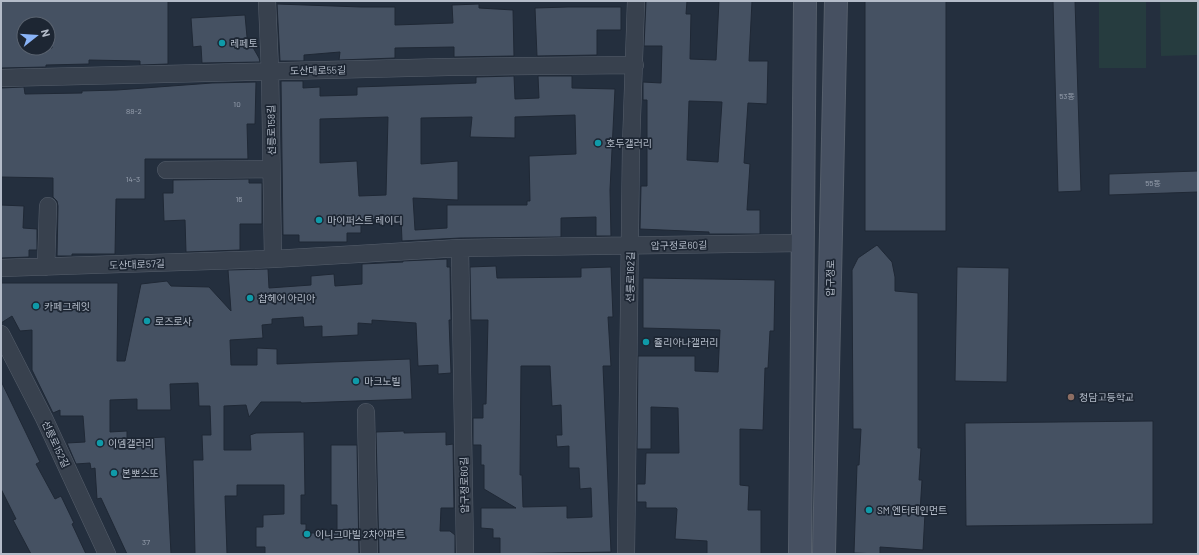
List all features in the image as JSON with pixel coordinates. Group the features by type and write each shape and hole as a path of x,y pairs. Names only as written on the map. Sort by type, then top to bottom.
{"main road":[{"path":"800,554 804,1"},
{"name":"압구정로","path":"824,554 836,1"}],"street":[{"name":"선릉로158길","path":"267,1 270,71 273,260"},
{"name":"선릉로162길","path":"626,554 631,146 635,65 636,1"},
{"name":"도산대로55길","path":"1,78 440,67 635,65"},
{"path":"166,170 271,169"},
{"path":"46,266 48,206"},
{"name":"압구정로60길","path":"273,260 460,248 802,243"},
{"name":"압구정로60길","path":"460,248 465,554"},
{"name":"도산대로57길","path":"1,268 273,260"},
{"name":"선릉로152길","path":"1,334 44,418 107,554"},
{"path":"366,412 369,554"}],"green space":[{"path":"1099,1 1146,1 1146,68 1099,68"},
{"path":"1160,1 1198,1 1198,55 1161,56"}],"building":[{"path":"1,1 168,1 168,64 140,65 140,61 89,60 89,64 46,65 46,67 1,68"},
{"path":"646,1 687,1 686,14 691,14 690,59 716,60 719,1 752,1 749,61 768,61 767,104 748,103 744,163 750,164 747,210 760,210 760,234 709,234 709,232 640,229 641,186 647,186 647,100 643,100 643,82 661,83 662,46 644,46","holes":["689,101 722,102 718,162 687,160"]},
{"path":"865,1 946,1 946,231 865,231"},
{"path":"1053,1 1075,1 1081,191 1058,192"},
{"path":"277,4 395,7 395,25 453,23 452,5 479,4 479,8 513,10 514,56 454,57 454,47 395,48 395,58 339,60 340,52 304,55 304,61 280,61"},
{"path":"621,7 621,30 597,30 597,55 537,56 535,8"},
{"name":"레페토","path":"245,15 247,37 260,62 202,63 201,46 193,47 191,18"},
{"path":"514,76 515,99 539,98 538,76 572,76 572,88 615,89 610,190 611,236 596,236 596,217 561,218 561,237 460,238 402,241 401,217 361,220 361,233 347,233 347,242 299,242 299,235 283,235 281,81 303,81 303,88 320,87 320,96 357,95 357,87 476,83 476,77","holes":["575,115 576,154 529,156 530,201 527,201 527,205 447,205 447,228 415,230 413,198 458,200 458,161 421,164 421,118 472,117 470,137 515,138 515,117","388,117 386,195 359,196 357,161 320,163 320,119"]},
{"path":"256,82 255,124 247,124 248,159 145,159 145,199 116,199 115,254 72,254 72,256 57,256 58,206 57,201 53,197 53,178 1,177 1,88 24,87 25,94 82,93 82,91 212,83"},
{"path":"1198,171 1198,192 1109,195 1109,174"},
{"path":"249,179 249,183 262,183 262,224 240,224 240,250 186,252 185,220 164,221 163,193 173,193 173,180"},
{"path":"1,205 24,206 23,228 37,229 37,250 29,250 29,257 1,258"},
{"path":"877,245 892,262 895,277 895,291 918,293 918,448 921,448 919,480 922,480 920,512 925,513 923,550 880,547 880,554 854,553 857,465 859,465 861,429 853,429 852,270 858,258"},
{"path":"447,259 447,267 450,267 451,320 449,320 451,373 438,374 438,365 418,366 416,323 372,320 372,324 358,323 358,335 322,337 322,326 304,327 303,317 272,319 272,324 262,325 263,338 230,340 231,365 257,365 257,348 277,349 277,364 410,359 412,399 301,403 261,402 249,417 246,405 224,406 224,450 251,450 250,435 256,433 304,432 305,495 301,495 301,524 306,524 306,533 337,533 337,505 331,505 331,445 357,445 359,554 265,554 265,547 256,547 256,527 263,527 263,515 284,514 284,485 237,485 237,496 225,496 227,554 195,554 193,460 203,460 202,435 211,435 210,406 199,406 198,383 170,384 171,410 137,410 137,399 110,400 110,432 127,431 127,439 165,437 171,554 127,554 101,498 97,499 95,468 91,469 90,463 76,464 67,443 85,442 83,416 60,416 60,410 53,413 32,370 32,330 20,331 12,316 1,323 1,283 118,283 117,361 125,361 141,284 167,281 171,286 209,287 231,311 228,270 268,269 269,288 311,285 311,276 334,274 335,286 362,284 362,264"},
{"path":"496,266 497,278 581,277 581,268 611,267 613,317 608,317 611,366 603,366 611,552 500,554 500,538 493,538 493,529 481,528 481,508 516,508 484,489 484,465 481,465 481,445 473,445 473,418 483,418 483,404 486,404 488,320 471,320 470,267","holes":["521,366 550,366 552,406 561,405 562,435 556,435 557,447 569,446 569,468 579,468 580,489 591,488 592,517 567,518 567,506 523,507 522,475 520,475"]},
{"path":"957,267 1009,268 1007,382 955,381"},
{"path":"643,278 775,280 774,331 770,331 768,368 765,368 763,430 740,429 740,485 749,486 748,510 761,510 761,554 707,554 707,541 675,539 676,508 646,508 646,502 637,502 637,484 645,484 646,453 679,453 678,408 651,407 651,449 637,449 638,356 695,356 695,371 718,372 720,330 643,328"},
{"path":"1,381 40,462 36,464 55,499 61,496 74,523 72,524 86,554 31,554 13,520 16,519 1,489"},
{"path":"1153,421 1153,524 966,526 965,423"},
{"path":"404,431 404,433 446,432 446,445 453,444 454,508 441,508 440,531 450,531 455,535 455,554 379,554 376,432"}],"place":[{"name":"레페토","path":"222,43"},
{"name":"호두갤러리","path":"598,143"},
{"name":"마이퍼스트 레이디","path":"319,220"},
{"name":"찹헤어 아리아","path":"250,298"},
{"name":"카페그레잇","path":"36,306"},
{"name":"로즈로사","path":"147,321"},
{"name":"쥴리아나갤러리","path":"646,342"},
{"name":"마크노빌","path":"356,381"},
{"name":"청담고등학교","path":"1071,397"},
{"name":"이뎀갤러리","path":"100,443"},
{"name":"본뽀스또","path":"114,473"},
{"name":"SM 엔터테인먼트","path":"869,510"},
{"name":"이니그마빌 2차아파트","path":"307,534"}]}
